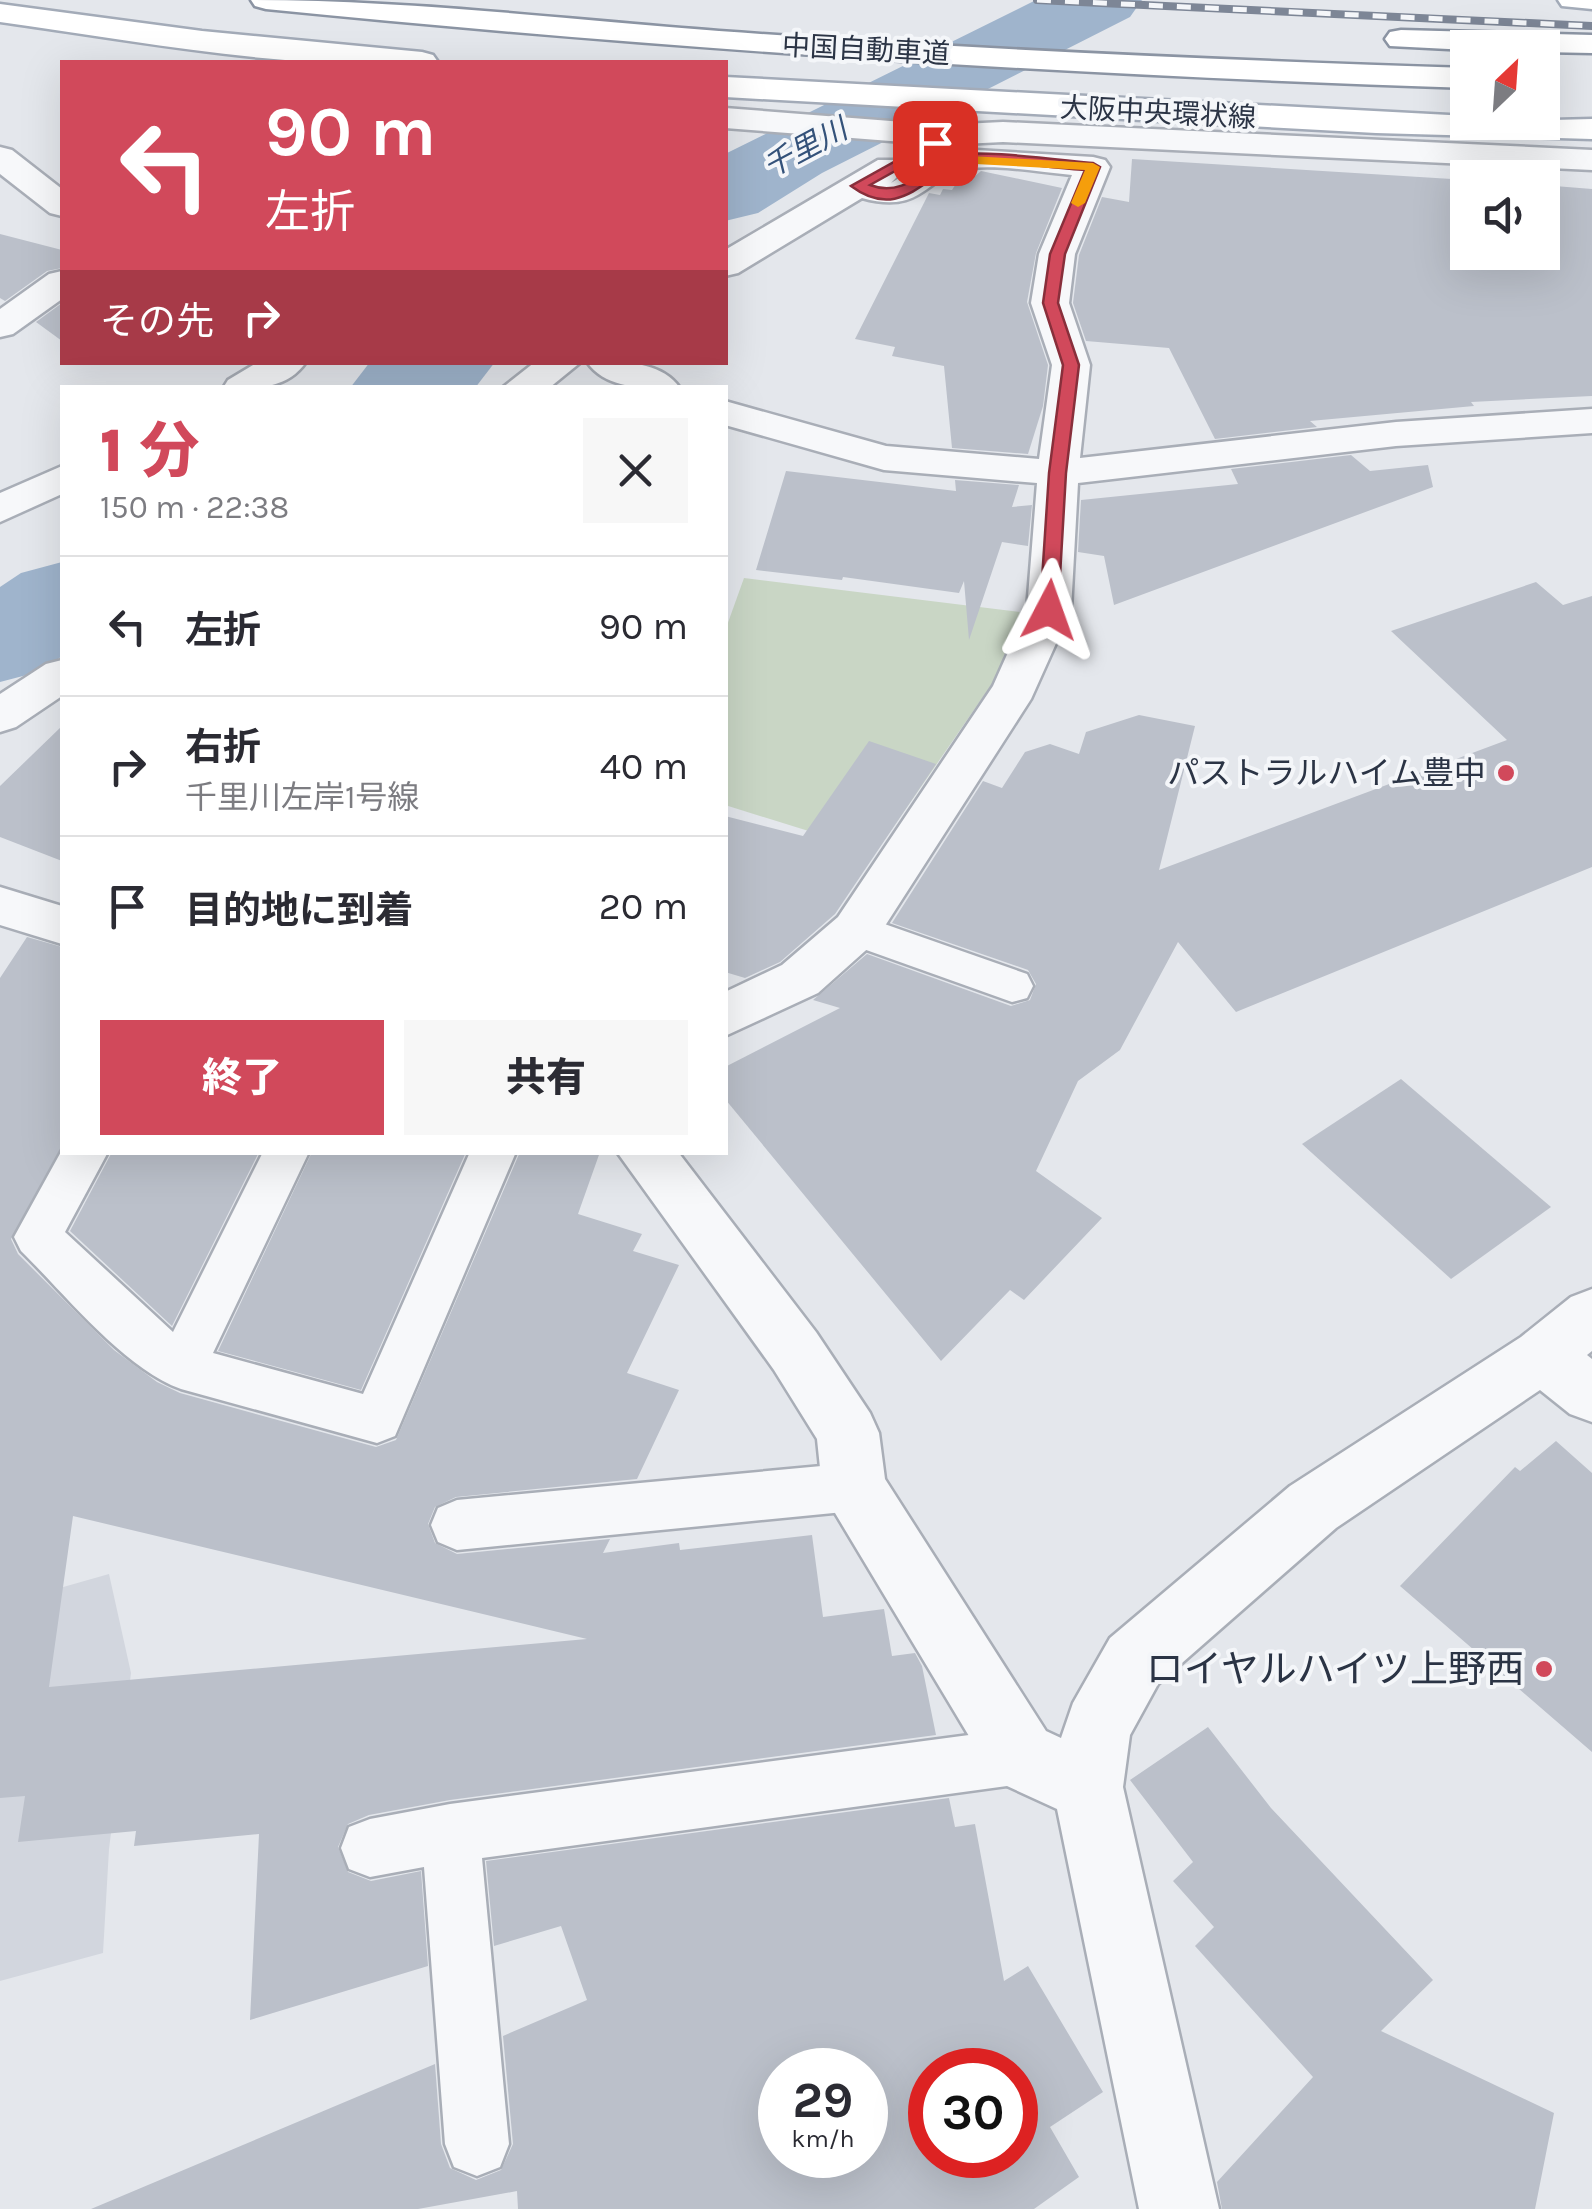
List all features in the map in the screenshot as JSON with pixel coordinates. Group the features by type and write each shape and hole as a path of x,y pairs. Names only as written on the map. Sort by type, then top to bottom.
{"main road":[{"name":"中国自動車道","path":"266,0 745,42 1095,63 1450,77"},
{"path":"1573,0 1592,0"},
{"path":"0,13 202,40 402,60"},
{"path":"1363,38 1592,44"},
{"name":"大阪中央環状線","path":"735,105 800,92 1376,124 1592,129"}],"street":[{"path":"735,105 947,134 1003,132 1592,160"},
{"path":"728,263 947,134"},
{"path":"0,156 60,204"},
{"path":"728,1014 800,978 856,930 1015,688 1049,610 1058,473 1071,365 1050,303 1058,254 1093,167 960,158 914,187 883,196 858,186"},
{"path":"0,326 60,283"},
{"path":"247,385 282,365"},
{"path":"526,385 557,365"},
{"path":"612,365 656,385"},
{"path":"728,414 884,458 1058,473 1396,434 1592,421"},
{"path":"0,509 60,479"},
{"path":"0,716 60,676"},
{"path":"2,910 60,924"},
{"path":"647,1155 794,1350 848,1432 854,1487 1020,1756 1088,1787"},
{"path":"1178,2209 1088,1787 1098,1726 1134,1662 1313,1508 1575,1356"}],"lane":[{"path":"856,930 1012,986"},
{"path":"83,1155 38,1237 140,1336 181,1367 377,1420 493,1155"},
{"path":"181,1367 285,1155"},
{"path":"457,1526 854,1487"},
{"path":"370,1848 450,1833 1020,1756"},
{"path":"450,1833 477,2144"}],"shaded area":[{"path":"109,1574 131,1673 109,1849 103,1953 0,1981 0,1605"}],"green space":[{"path":"744,578 1020,612 996,678 876,852 728,806 728,623"}],"building":[{"path":"1132,159 1450,179 1450,270 1560,270 1560,186 1592,189 1592,396 1471,402 1474,406 1310,421 1317,427 1215,439 1169,348 1086,341 1073,303 1079,255 1102,197 1129,202"},
{"path":"981,171 1062,188 1036,253 1027,302 1048,365 1043,406 1028,454 952,448 944,366 892,356 895,347 855,339 929,193 940,195 943,189 952,190 961,176 973,178"},
{"path":"0,234 60,249 60,268 47,271 5,301 0,298"},
{"path":"60,304 60,340 36,322"},
{"path":"1351,455 1370,471 1428,465 1433,487 1114,605 1104,556 1078,552 1081,500 1238,484 1231,469"},
{"path":"786,471 956,491 955,480 1019,485 1012,507 1032,505 1028,546 1002,542 969,640 964,581 959,593 756,570"},
{"path":"1536,582 1563,605 1592,596 1592,867 1236,1012 1178,942 1120,1050 1078,1081 1036,1171 1102,1218 1024,1300 1010,1290 941,1361 728,1103 728,1065 840,1008 813,1000 867,954 1011,1006 1030,1000 1036,984 1028,970 892,923 983,781 1002,788 1025,752 1050,744 1079,754 1086,732 1139,715 1195,726 1159,870 1507,740 1391,631"},
{"path":"60,728 60,860 0,837 0,786"},
{"path":"869,741 936,764 835,914 780,962 745,978 728,973 728,817 803,836"},
{"path":"27,937 60,946 60,1150 11,1239 18,1254 114,1350 157,1382 180,1393 376,1447 396,1440 519,1155 599,1155 578,1214 642,1234 633,1251 679,1265 627,1373 679,1390 637,1479 456,1497 435,1507 428,1524 435,1543 457,1554 610,1539 603,1553 679,1543 680,1550 812,1535 823,1617 884,1609 892,1656 915,1653 922,1666 936,1735 450,1800 369,1815 348,1824 338,1847 348,1872 371,1881 421,1871 428,1966 250,2020 259,1834 134,1846 136,1831 18,1842 25,1796 0,1798 0,978","holes":["73,1516 587,1639 49,1687"]},
{"path":"1401,1079 1551,1207 1451,1279 1302,1144"},
{"path":"110,1155 258,1155 172,1326 70,1231"},
{"path":"311,1155 465,1155 361,1390 218,1351"},
{"name":"ロイヤルハイツ上野西","path":"1556,1441 1592,1473 1592,1752 1400,1586 1515,1467 1520,1471"},
{"path":"1208,1727 1271,1808 1433,1980 1381,2031 1554,2113 1535,2209 1222,2209 1217,2182 1313,2077 1195,1946 1214,1927 1173,1881 1193,1862 1130,1780"},
{"path":"949,1798 955,1827 975,1824 1004,1981 1028,1966 1103,2092 1050,2127 1079,2177 1034,2209 518,2209 517,2191 418,2209 91,2209 435,2064 441,2144 450,2168 476,2180 501,2170 513,2144 503,2036 587,2000 561,1926 494,1946 486,1861"}],"waterway":[{"name":"千里川","path":"728,191 790,154 1101,0"},
{"name":"千里川","path":"407,385 439,365"},
{"name":"千里川","path":"0,643 60,600"}],"railway":[{"path":"1037,0 1592,26"}],"slow traffic":[{"path":"975,159 1093,167 1078,203"}],"place":[{"name":"パストラルハイム豊中","path":"1506,773"},
{"name":"ロイヤルハイツ上野西","path":"1544,1669"}],"route":[{"path":"935,143 858,186 883,196 914,187 960,158 1093,167 1058,254 1050,303 1071,365 1058,473 1049,610"}]}
